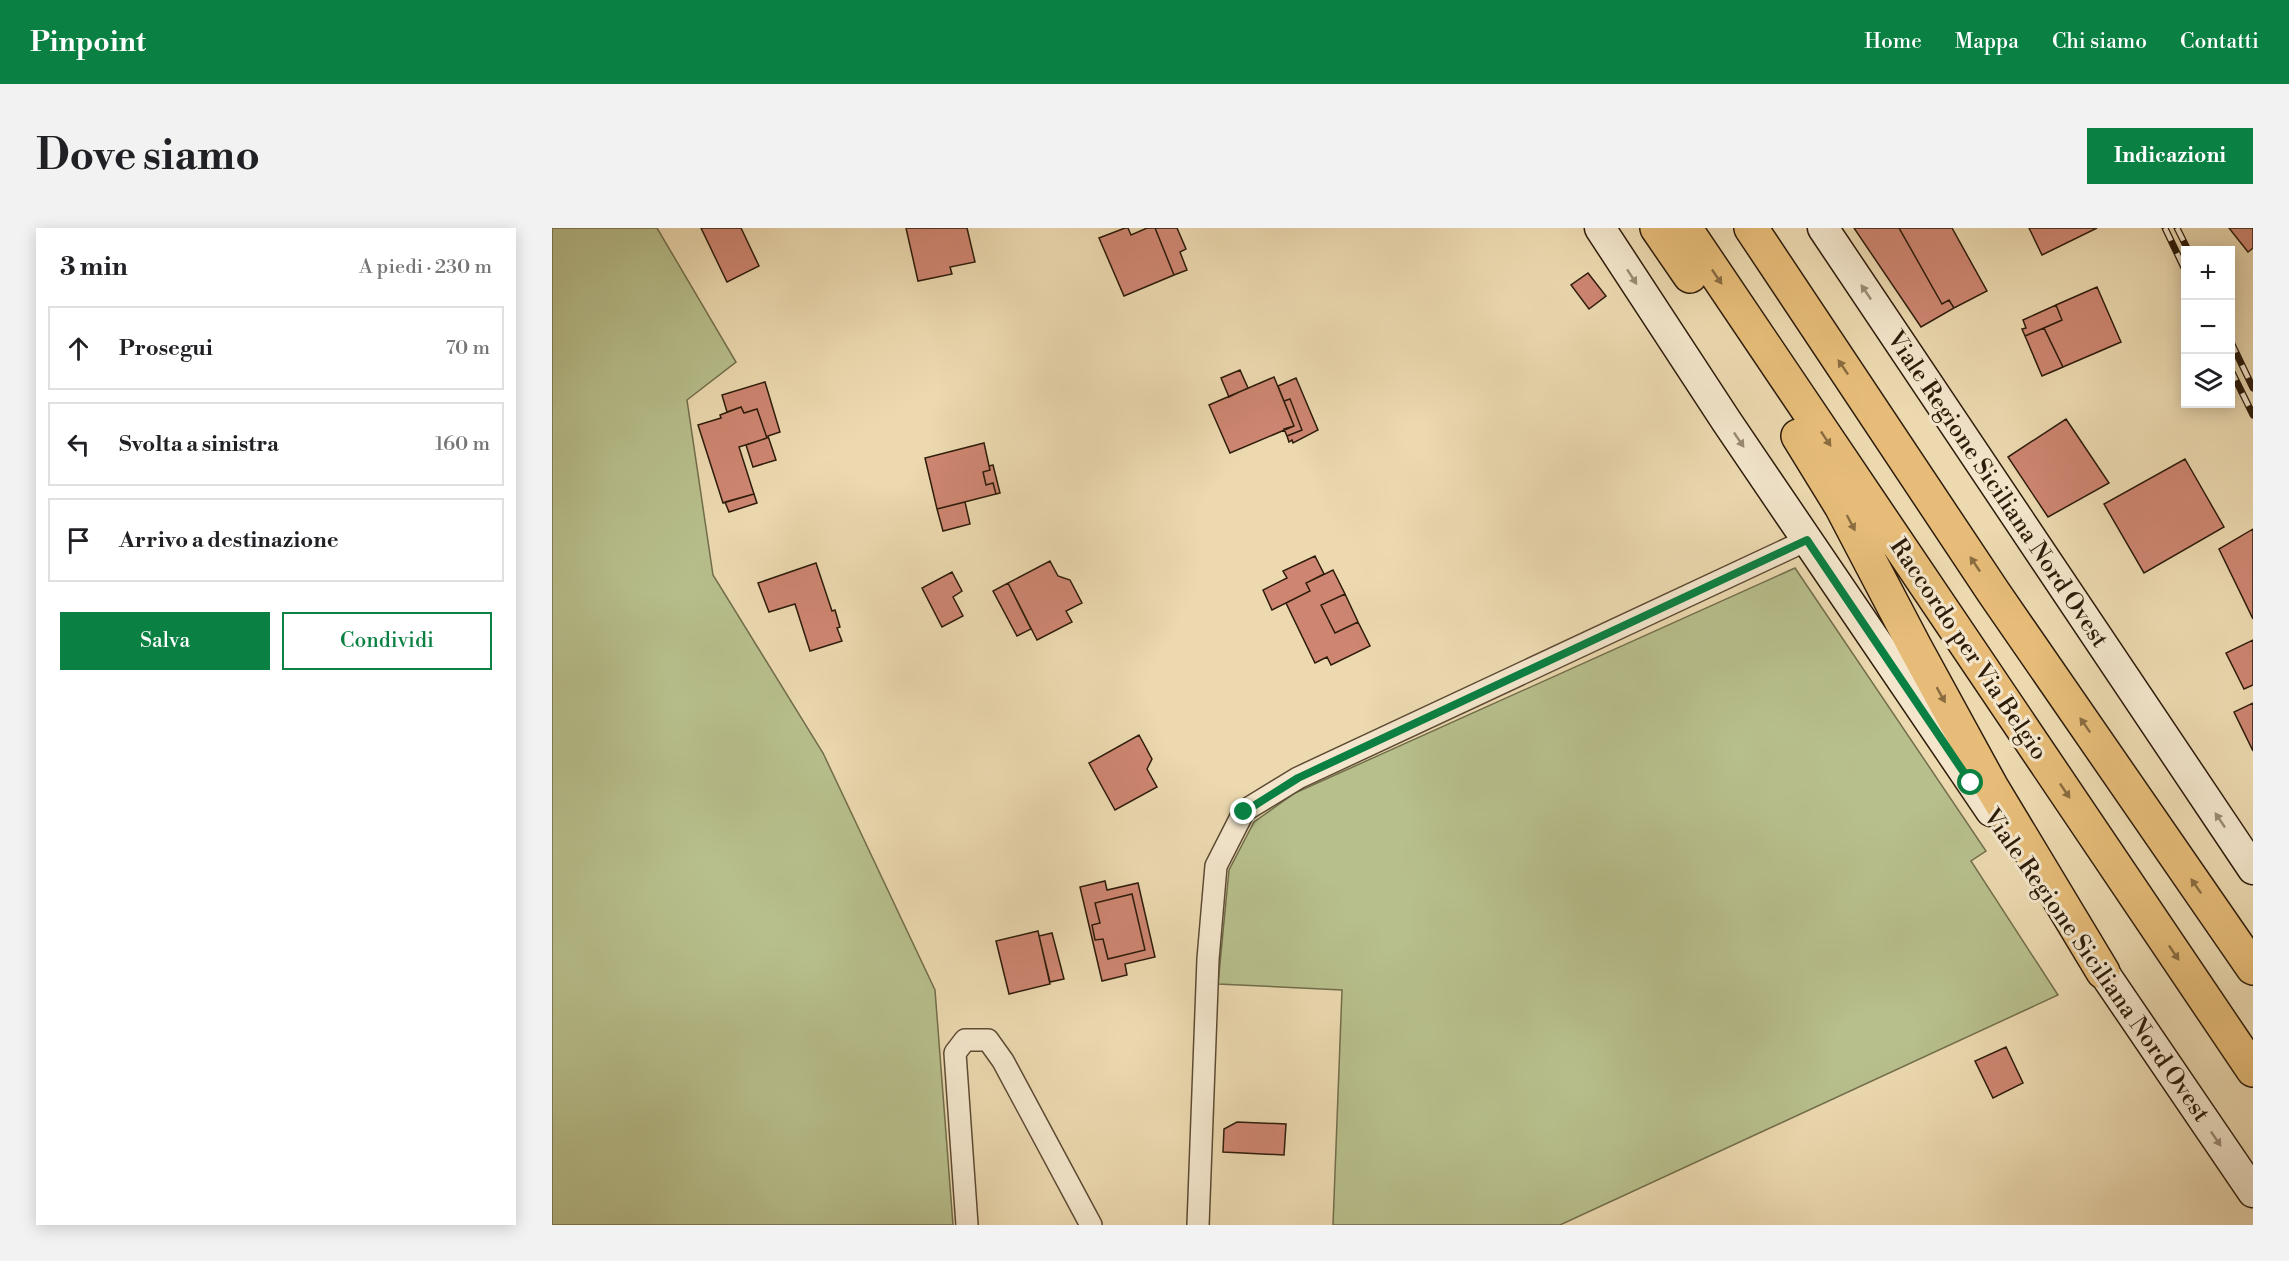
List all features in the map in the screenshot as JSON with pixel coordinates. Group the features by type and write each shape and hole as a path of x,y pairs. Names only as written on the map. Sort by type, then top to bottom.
{"highway":[{"path":"1657,228 1796,433 1841,506 1991,786 2103,972"},
{"name":"Raccordo per Via Belgio","path":"1685,228 2253,1070"},
{"path":"1751,228 1994,593 2253,968"}],"street":[{"name":"Viale Regione Siciliana Nord Ovest","path":"1600,228 1971,783 2253,1192"},
{"name":"Viale Regione Siciliana Nord Ovest","path":"1823,228 2253,869"},
{"path":"1198,1225 1208,959 1216,866 1244,812 1298,778 1807,540"},
{"path":"967,1225 955,1053 965,1040 988,1040 1003,1061 1091,1225"}],"green space":[{"path":"552,228 657,228 736,362 687,400 713,575 823,753 935,990 953,1225 552,1225"},
{"path":"1795,568 1986,851 1971,861 2058,995 1560,1225 1333,1225 1342,990 1218,984 1229,870 1254,822 1295,793"}],"building":[{"path":"701,228 741,228 759,266 727,282"},
{"path":"906,228 967,228 975,262 950,267 952,274 918,281"},
{"path":"1128,228 1131,235 1147,228 1155,228 1174,275 1124,296 1099,238"},
{"path":"1155,228 1177,228 1186,249 1180,252 1187,270 1174,275"},
{"path":"1854,228 1899,228 1942,304 1949,300 1954,308 1921,327"},
{"path":"1899,228 1952,228 1987,291 1954,308 1949,300 1942,304"},
{"path":"2029,228 2097,228 2042,255"},
{"path":"2229,228 2253,228 2253,248 2248,252"},
{"path":"1588,273 1606,296 1589,309 1571,285"},
{"path":"2097,287 2121,342 2063,367 2044,328 2062,320 2056,305"},
{"path":"2056,305 2062,320 2025,336 2022,329 2026,328 2023,320"},
{"path":"2044,328 2063,367 2042,376 2025,336"},
{"path":"1240,370 1248,388 1229,397 1221,378"},
{"path":"1274,377 1294,426 1230,453 1209,405"},
{"path":"1296,378 1318,430 1293,443 1292,440 1289,442 1287,436 1302,430 1290,399 1284,401 1278,386"},
{"path":"765,382 780,432 768,436 776,460 753,467 746,445 767,438 757,409 744,413 741,407 727,412 722,395"},
{"path":"1290,399 1302,430 1287,436 1284,429 1294,426 1284,401"},
{"path":"741,407 744,413 757,409 767,438 739,447 754,494 723,503 698,425 721,418 720,415"},
{"path":"2066,419 2109,483 2048,517 2008,457"},
{"path":"984,443 990,470 983,472 986,485 993,483 996,494 937,509 925,458"},
{"path":"2185,459 2224,527 2144,573 2104,504"},
{"path":"993,465 1000,493 996,494 993,483 986,485 983,472 990,470 989,466"},
{"path":"754,494 757,503 729,512 725,502"},
{"path":"965,502 970,524 943,531 937,509"},
{"path":"2253,529 2253,619 2219,549"},
{"path":"1315,556 1324,574 1306,583 1310,591 1272,610 1263,590 1287,578 1283,571"},
{"path":"1050,561 1058,576 1070,580 1082,603 1066,611 1072,622 1037,640 1008,583"},
{"path":"816,563 832,611 835,610 840,627 837,628 842,641 810,651 795,604 769,612 758,583"},
{"path":"1333,570 1345,594 1321,605 1335,633 1358,622 1370,646 1331,665 1327,657 1315,663 1286,603 1310,591 1306,583"},
{"path":"952,572 962,591 953,597 963,616 942,627 922,588"},
{"path":"1008,583 1031,629 1017,636 993,591"},
{"path":"1345,594 1358,622 1335,633 1321,605"},
{"path":"2253,640 2253,685 2244,689 2226,653"},
{"path":"2253,703 2253,751 2234,712"},
{"path":"1139,735 1152,759 1147,769 1157,787 1115,810 1089,763"},
{"path":"1105,881 1107,890 1138,883 1155,957 1125,964 1127,975 1102,981 1080,887","holes":["1132,894 1145,950 1108,959 1103,939 1095,940 1092,925 1100,923 1095,903"]},
{"path":"1132,894 1145,950 1108,959 1103,939 1095,940 1092,925 1100,923 1095,903"},
{"path":"1038,931 1050,984 1009,994 996,941"},
{"path":"1052,933 1064,979 1050,982 1039,936"},
{"path":"2006,1047 2023,1083 1993,1098 1975,1061"},
{"path":"1237,1122 1286,1124 1284,1155 1223,1152 1224,1129"}],"railway":[{"path":"2165,228 2181,262"},
{"path":"2177,228 2186,246"},
{"path":"2235,350 2253,388"},
{"path":"2235,378 2253,415"}],"route":[{"path":"1244,812 1298,778 1807,540 1971,783"}]}
